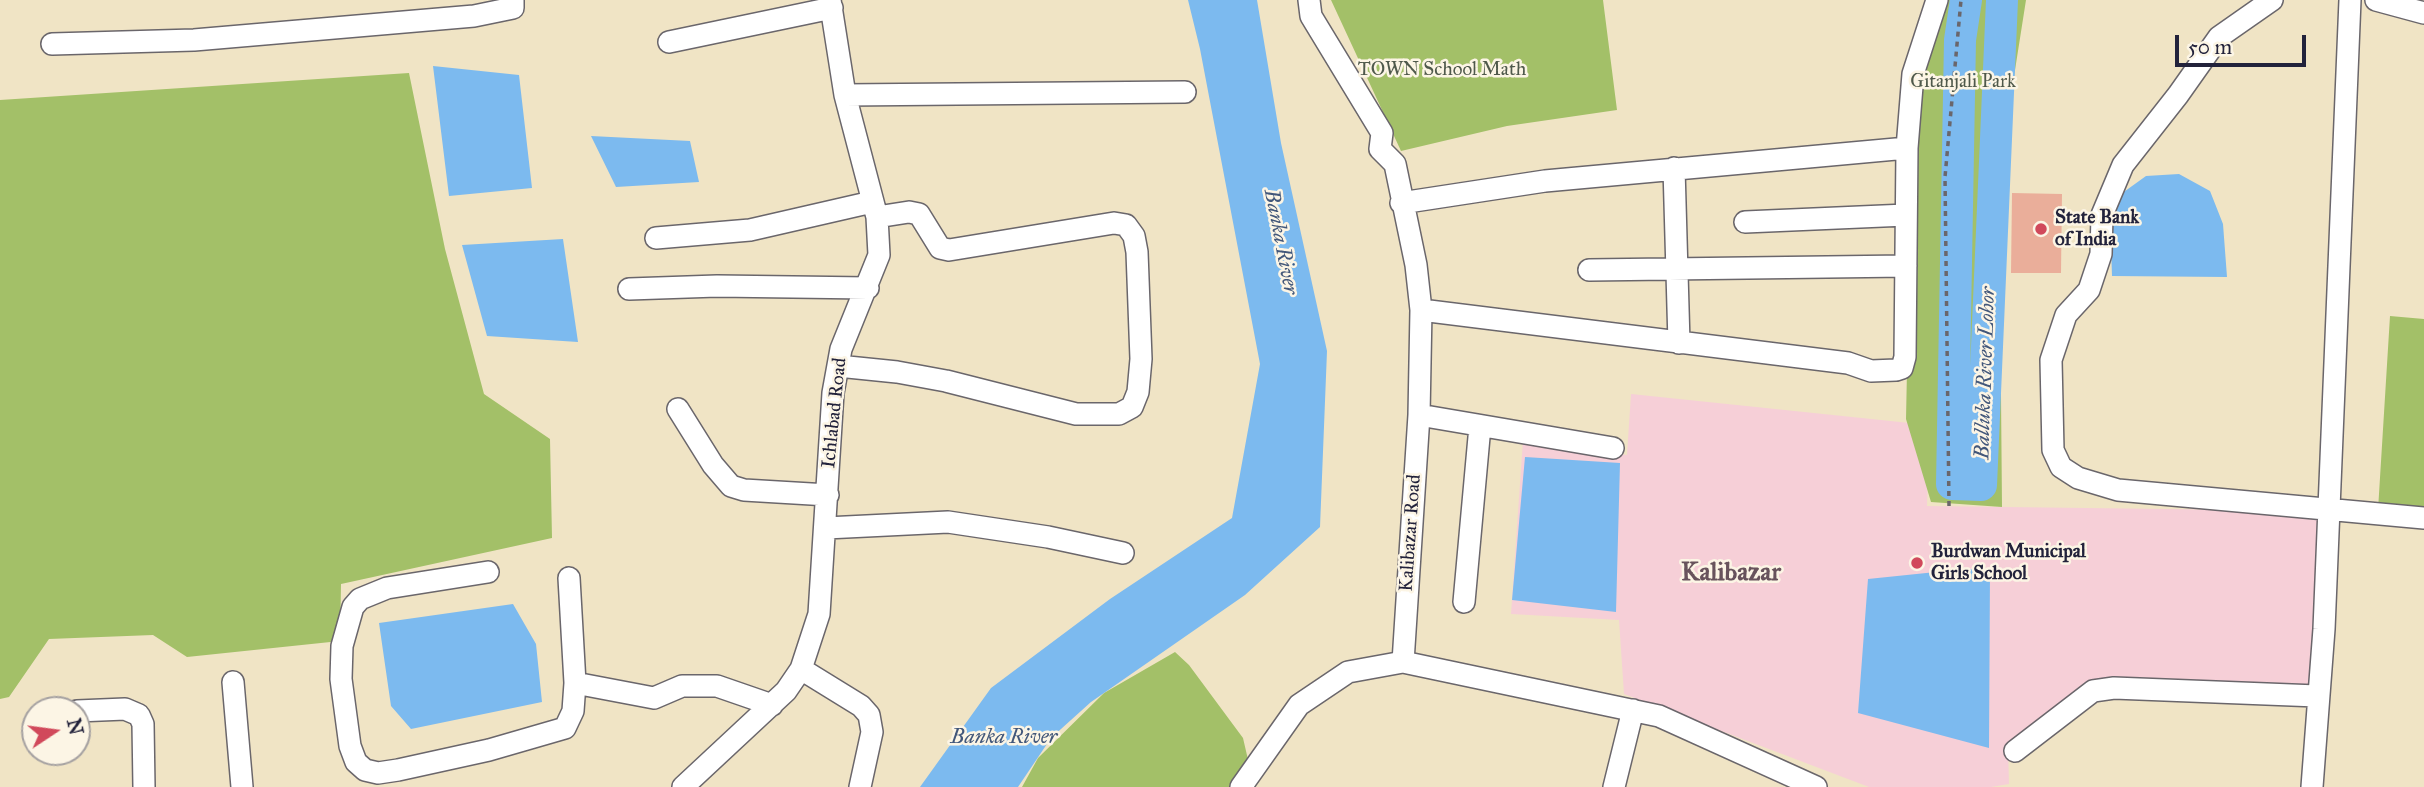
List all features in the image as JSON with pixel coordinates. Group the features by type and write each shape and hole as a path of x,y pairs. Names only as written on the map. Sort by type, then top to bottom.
{"street":[{"name":"Kalibazar Road","path":"1309,0 1311,16 1323,31 1382,133 1380,149 1395,164 1416,265 1421,310 1419,415 1403,662"},
{"path":"1421,310 1848,363 1865,370 1902,368 1905,357 1907,148 1913,74 1937,0"},
{"path":"2272,0 2219,37 2178,96 2123,165 2102,215 2101,254 2089,290 2066,315 2051,360 2053,450 2061,467 2078,478 2118,490 2424,517"},
{"path":"2312,787 2324,629 2350,0"},
{"path":"2376,0 2424,13"},
{"path":"52,44 194,40 409,10 474,16 520,3"},
{"path":"669,42 831,4"},
{"name":"Ichlabad Road","path":"683,787 772,705 801,669 819,614 833,393 841,349 868,288 879,255 874,209 845,95 831,4"},
{"path":"845,95 1185,92"},
{"path":"1401,202 1545,181 1907,148"},
{"path":"1674,168 1679,343"},
{"path":"656,238 750,230 874,209 919,214 940,248 949,250 1114,223 1126,225 1134,236 1141,359 1138,392 1132,407 1119,414 1076,414 934,379 838,366"},
{"path":"1745,222 1906,215"},
{"path":"1589,270 1677,271 1906,266"},
{"path":"629,289 717,286 868,288"},
{"path":"678,409 713,465 731,486 744,490 828,495"},
{"path":"1419,415 1613,448"},
{"path":"1464,602 1480,426"},
{"path":"826,528 948,522 1048,537 1123,554"},
{"path":"488,572 387,588 360,599 353,607 342,646 341,679 350,746 363,779 378,773 556,732 570,723 575,683 569,578"},
{"path":"1241,787 1299,705 1348,672 1403,662 1658,716 1816,787"},
{"path":"801,669 861,706 869,715 870,745 860,787"},
{"path":"233,682 242,787"},
{"path":"575,683 654,698 682,686 717,686 772,705"},
{"path":"2015,751 2078,700 2104,690 2317,696"},
{"path":"91,710 125,709 133,710 139,715 143,724 144,787"},
{"path":"1614,787 1633,710"}],"path":[{"path":"1949,506 1945,177 1961,0"}],"shaded area":[{"name":"Burdwan Municipal Girls School","path":"1631,394 1929,425 1927,506 2324,511 2312,688 2093,680 2008,746 2009,784 1991,787 1869,787 1624,694 1619,620 1511,614 1523,440 1627,455"}],"green space":[{"name":"TOWN School Math","path":"1331,0 1603,0 1617,110 1507,126 1401,151"},
{"name":"Gitanjali Park","path":"1935,0 2026,0 1999,172 2002,507 1931,502 1906,419 1913,74"},
{"path":"409,73 445,249 484,394 550,439 552,538 341,584 340,641 187,657 153,635 49,639 9,697 0,699 0,100"},
{"path":"2390,316 2424,319 2424,513 2378,510"},
{"path":"1175,652 1189,665 1243,738 1249,764 1233,787 1022,787 1038,758 1104,693"}],"water":[{"name":"Banka River","path":"1188,0 1257,0 1281,143 1327,351 1320,527 1245,595 1091,702 1051,738 1018,787 920,787 991,688 1110,599 1232,518 1260,364 1200,49"},
{"path":"433,66 519,75 532,188 449,196"},
{"path":"591,136 690,141 699,182 616,187"},
{"path":"2179,174 2210,191 2223,224 2227,277 2112,276 2110,216 2121,194 2146,176"},
{"path":"563,239 578,342 487,336 462,245"},
{"path":"1525,457 1620,463 1616,612 1512,600"},
{"path":"1965,569 1990,570 1989,748 1858,713 1868,579"},
{"path":"513,604 536,644 542,702 411,729 391,706 379,623"}],"building":[{"path":"2012,193 2062,194 2061,273 2011,273"}],"waterway":[{"name":"Balluka River Lohor","path":"1966,0 1960,40 1952,484 1981,485 2002,0"}],"place":[{"name":"State Bank of India","path":"2041,229"},
{"name":"Burdwan Municipal Girls School","path":"1917,563"}],"district":[{"name":"Kalibazar","path":"1731,574"}]}
